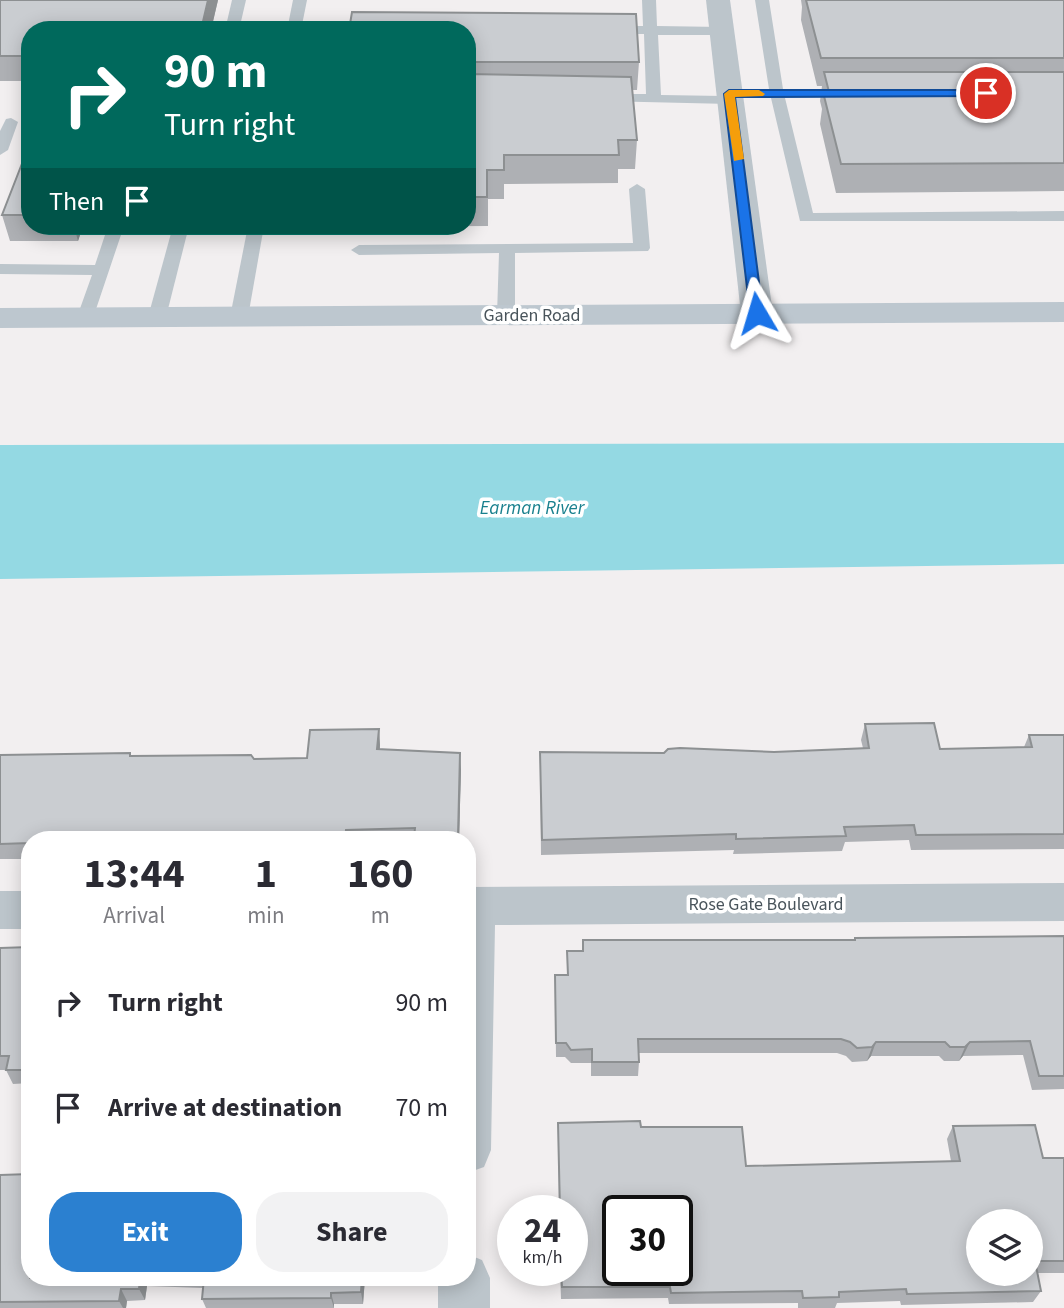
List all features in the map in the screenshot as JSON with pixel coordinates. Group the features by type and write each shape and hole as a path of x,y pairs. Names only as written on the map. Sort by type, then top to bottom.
{"street":[{"path":"718,0 757,313"},
{"name":"Garden Road","path":"0,318 1064,312"},
{"name":"Rose Gate Boulevard","path":"476,906 1064,902"},
{"path":"0,910 21,910"},
{"path":"464,1286 464,1308"}],"lane":[{"path":"234,21 239,0"},
{"path":"296,21 300,0"},
{"path":"649,0 654,99"},
{"path":"762,0 776,94 806,218 1064,216"},
{"path":"596,30 722,32"},
{"path":"587,98 654,99 859,93"},
{"path":"0,150 11,122"},
{"path":"359,250 642,248 637,188"},
{"path":"86,317 113,235"},
{"path":"157,317 179,235"},
{"path":"239,317 254,235"},
{"path":"506,315 507,248"},
{"path":"0,269 102,270"}],"water":[{"name":"Earman River","path":"1064,443 1064,564 0,579 0,445"}],"building":[{"path":"0,0 208,0 203,21 21,21 21,56 0,56"},
{"path":"806,0 1064,0 1064,58 821,58"},
{"path":"352,12 636,14 639,62 476,62 476,21 350,21"},
{"path":"824,72 1064,72 1064,163 841,164 824,96 830,96"},
{"path":"476,74 631,77 637,140 618,140 619,155 504,155 504,170 487,170 487,197 476,197"},
{"path":"21,166 21,215 2,215"},
{"path":"934,723 940,749 1032,747 1029,735 1064,735 1064,834 916,835 914,825 844,827 846,836 736,839 736,834 542,840 540,752 664,753 668,749 680,748 774,752 869,748 865,724"},
{"path":"379,729 377,749 460,753 458,831 415,831 415,828 346,831 21,831 21,843 0,844 0,755 130,753 130,756 251,755 254,759 307,758 310,730"},
{"path":"1064,936 1064,1076 1039,1076 1030,1041 970,1042 965,1047 950,1047 945,1042 876,1042 872,1047 857,1048 841,1039 638,1039 639,1062 592,1062 592,1049 571,1050 566,1043 556,1043 555,975 568,975 567,951 583,951 583,940 855,940"},
{"path":"21,947 21,1070 6,1070 9,1056 0,1056 0,948"},
{"path":"640,1121 641,1127 742,1127 746,1166 960,1161 953,1126 1035,1125 1043,1158 1064,1158 1064,1261 1043,1261 1043,1209 966,1209 966,1286 1040,1286 1041,1291 907,1294 906,1289 839,1292 839,1297 803,1298 802,1291 671,1293 670,1287 562,1287 588,1286 588,1195 560,1195 558,1123"},
{"path":"21,1174 21,1286 139,1286 139,1289 121,1289 119,1301 0,1302 0,1175"},
{"path":"203,1286 361,1286 361,1292 331,1293 331,1298 202,1299"}],"slow traffic":[{"path":"738,159 729,94 759,94"}],"route":[{"path":"757,313 729,94 986,93"}]}
